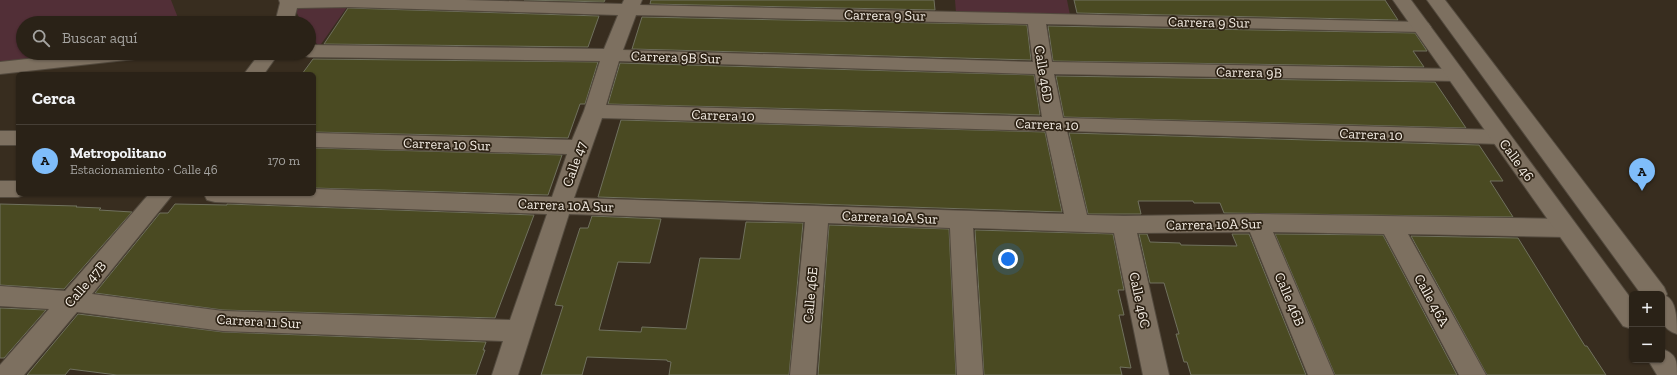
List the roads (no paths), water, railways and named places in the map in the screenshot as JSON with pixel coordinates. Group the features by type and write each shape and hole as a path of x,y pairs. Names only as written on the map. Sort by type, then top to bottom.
{"street":[{"path":"1072,0 1076,19"},
{"name":"Calle 46","path":"1402,0 1629,316"},
{"path":"1436,0 1652,291"},
{"path":"286,16 289,1"},
{"name":"Carrera 9 Sur","path":"289,1 950,8 1036,18 1422,27"},
{"name":"Calle 47","path":"504,375 520,331 560,205 594,111 611,55 631,5"},
{"name":"Calle 46D","path":"1036,18 1042,68 1078,224"},
{"name":"Carrera 9B Sur","path":"316,50 611,55 1042,68"},
{"path":"0,68 72,60"},
{"path":"256,72 265,60"},
{"name":"Carrera 9B","path":"1042,68 1456,75"},
{"name":"Carrera 10","path":"594,111 1500,137"},
{"path":"0,138 16,138"},
{"name":"Carrera 10 Sur","path":"316,140 580,148"},
{"path":"0,189 16,189"},
{"name":"Calle 47B","path":"8,375 160,196"},
{"name":"Carrera 10A Sur","path":"278,196 1078,224 1124,225 1258,223 1566,228"},
{"name":"Calle 46E","path":"802,375 817,214"},
{"path":"961,219 970,375"},
{"name":"Calle 46B","path":"1258,223 1321,375"},
{"name":"Calle 46C","path":"1124,225 1156,375"},
{"name":"Calle 46A","path":"1391,225 1473,375"},
{"name":"Carrera 11 Sur","path":"0,296 70,301 223,321 520,331"},
{"path":"1665,308 1677,324"},
{"path":"1663,363 1672,375"}],"place":[{"name":"Metropolitano","path":"1642,191"}]}
